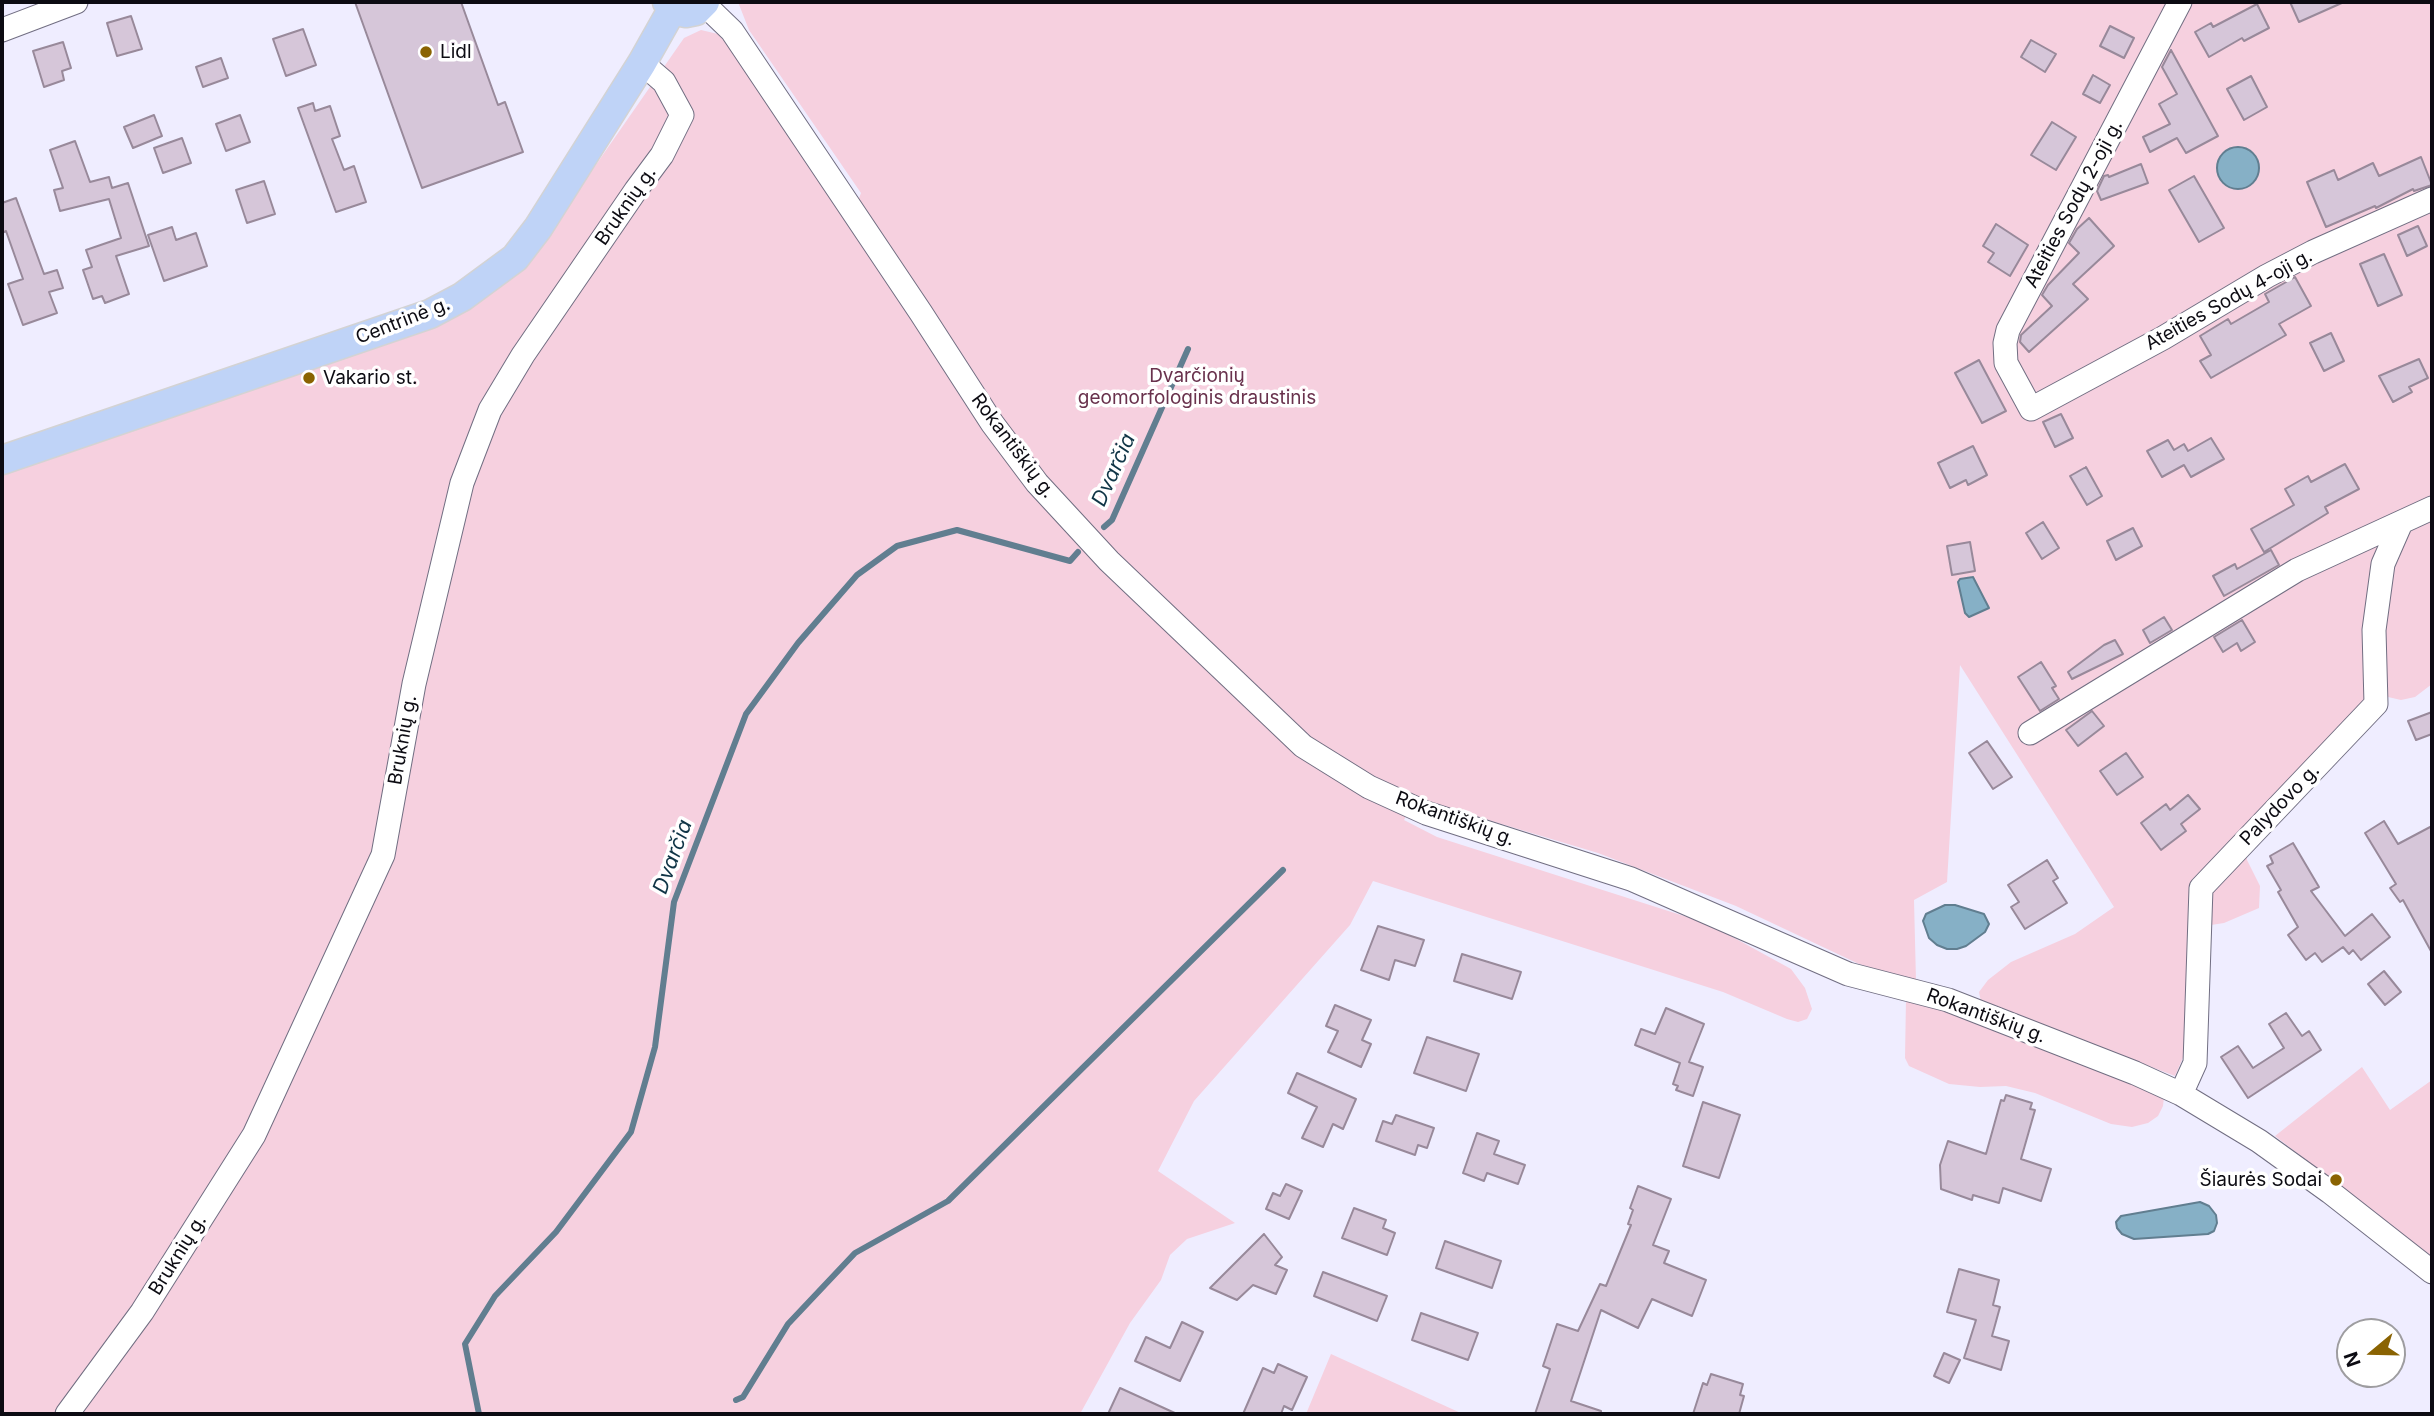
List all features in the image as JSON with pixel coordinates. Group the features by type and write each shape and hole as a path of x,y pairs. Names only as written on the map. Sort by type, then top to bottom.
{"main road":[{"name":"Centrinė g.","path":"2,460 430,314 463,297 515,258 538,229 642,63 670,5 686,13 705,3"}],"street":[{"path":"2,30 76,2"},
{"name":"Ateities Sodų 2-oji g.","path":"2031,409 2006,363 2005,343 2008,330 2180,2"},
{"name":"Rokantiškių g.","path":"705,3 732,30 992,424 1037,483 1109,561 1303,746 1369,787 1426,813 1631,878 1848,974 1948,1000 2136,1073 2222,1117 2269,1148 2432,1272"},
{"name":"Bruknių g.","path":"67,1414 142,1312 254,1135 383,855 414,684 455,510 490,410 523,355 662,156 682,115 664,82 642,63"},
{"name":"Ateities Sodų 4-oji g.","path":"2031,409 2163,338 2267,275 2313,251 2432,199"},
{"path":"2030,733 2297,570 2432,508"},
{"name":"Palydovo g.","path":"2181,1094 2194,1063 2201,888 2376,704 2374,630 2383,564 2401,523"}],"green space":[{"name":"Dvarčionių geomorfologinis draustinis","path":"738,2 2432,2 2432,684 2415,697 2401,700 2388,697 2364,704 2247,827 2247,860 2260,886 2259,908 2224,923 2192,928 2185,1053 2175,1076 1981,1002 1979,992 1988,980 2011,962 2075,934 2114,907 1960,665 1947,882 1914,900 1916,981 1859,964 1736,906 1598,853 1415,798 1404,820 1437,837 1709,924 1791,969 1805,988 1812,1009 1807,1019 1798,1022 1787,1019 1723,992 1373,881 1350,925 1194,1101 1158,1171 1235,1223 1187,1239 1170,1255 1161,1280 1130,1323 1080,1414 2,1414 2,470 429,329 467,310 500,287 529,257 684,38 701,30 718,34 746,66 851,220 861,193 749,30"},
{"path":"1906,999 1944,1006 2164,1097 2163,1106 2158,1116 2148,1123 2132,1127 2111,1124 2035,1093 2006,1086 1949,1084 1909,1066 1905,1058"},
{"path":"2362,1067 2390,1110 2432,1080 2432,1258 2275,1136"},
{"path":"1331,1354 1463,1414 1306,1414"}],"water":[{"path":"2238,147 2253,153 2259,168 2253,183 2238,189 2223,183 2217,168 2223,153"},
{"path":"1973,577 1989,608 1969,617 1965,613 1958,582 1960,579"},
{"path":"1945,905 1955,905 1984,914 1989,924 1985,932 1966,946 1957,949 1937,945 1929,938 1923,921 1926,914"},
{"path":"2200,1202 2209,1206 2216,1215 2214,1231 2208,1234 2134,1239 2122,1234 2117,1228 2116,1222 2121,1216"}],"building":[{"name":"Lidl","path":"355,2 461,2 498,105 505,102 523,152 422,188"},
{"path":"2290,2 2344,2 2299,22"},
{"path":"2257,4 2269,28 2244,41 2242,38 2209,57 2195,32 2211,23 2213,27"},
{"path":"131,16 142,49 117,56 107,23"},
{"path":"2110,26 2134,38 2124,58 2100,46"},
{"path":"303,29 316,65 286,76 273,39"},
{"path":"2031,40 2056,54 2045,72 2021,57"},
{"path":"63,42 71,68 62,71 64,80 44,87 33,51"},
{"path":"2171,50 2218,136 2186,153 2177,138 2150,152 2143,137 2170,124 2159,104 2177,94 2162,67"},
{"path":"221,58 228,78 203,87 196,67"},
{"path":"2093,75 2110,85 2100,103 2083,94"},
{"path":"2251,76 2267,107 2244,120 2227,89"},
{"path":"313,103 315,111 330,106 340,136 332,139 344,170 354,166 366,202 336,212 298,108"},
{"path":"154,115 162,136 133,148 124,127"},
{"path":"240,115 250,142 226,151 216,124"},
{"path":"2052,122 2076,137 2056,170 2031,155"},
{"path":"182,138 191,163 163,173 154,148"},
{"path":"75,141 90,182 109,177 112,188 128,183 149,246 116,256 129,294 105,303 102,296 93,299 83,270 92,267 86,250 121,238 109,199 60,211 54,190 63,188 50,150"},
{"path":"2421,157 2432,185 2414,191 2413,189 2376,208 2375,206 2326,227 2307,182 2334,170 2338,180 2373,163 2379,176"},
{"path":"2141,164 2148,183 2101,200 2097,191 2104,176 2109,177"},
{"path":"2194,176 2224,228 2199,242 2169,190"},
{"path":"264,181 275,214 247,223 236,190"},
{"path":"16,198 44,274 57,270 63,288 49,292 57,313 23,325 8,284 23,279 6,231 2,233 2,203"},
{"path":"2089,218 2114,246 2073,284 2088,299 2029,352 2020,342 2021,335 2052,306 2042,295 2048,285 2079,253 2069,243 2077,229"},
{"path":"1996,224 2028,245 2010,276 1988,262 1994,253 1983,246"},
{"path":"2418,226 2427,246 2407,256 2398,235"},
{"path":"172,227 176,240 196,233 207,266 164,281 148,235"},
{"path":"2384,254 2402,295 2378,306 2360,264"},
{"path":"2295,277 2311,306 2279,324 2286,335 2211,378 2200,361 2211,355 2200,336 2228,319 2231,324 2269,302 2265,294"},
{"path":"2331,333 2344,361 2324,371 2310,343"},
{"path":"2419,359 2428,378 2409,387 2412,392 2393,402 2379,376"},
{"path":"1979,360 2006,411 1982,423 1955,373"},
{"path":"2061,414 2073,438 2055,447 2043,422"},
{"path":"2211,438 2224,459 2191,477 2184,465 2162,477 2147,451 2168,440 2174,450 2184,444 2188,451"},
{"path":"1973,446 1987,475 1968,485 1966,480 1950,488 1938,463"},
{"path":"2345,464 2359,489 2325,507 2328,513 2264,552 2251,529 2294,505 2285,489 2308,476 2311,482"},
{"path":"2086,467 2102,496 2087,505 2070,476"},
{"path":"2043,522 2059,548 2042,559 2026,533"},
{"path":"2133,528 2142,546 2116,560 2107,541"},
{"path":"1970,542 1975,571 1952,575 1947,546"},
{"path":"2271,550 2279,565 2224,596 2213,576 2235,564 2237,569"},
{"path":"2164,617 2172,630 2150,643 2143,630"},
{"path":"2242,620 2255,642 2241,651 2237,643 2223,652 2214,637"},
{"path":"2115,640 2123,654 2072,679 2068,672"},
{"path":"2041,662 2056,686 2052,688 2059,699 2040,711 2018,677"},
{"path":"2092,711 2104,726 2078,746 2066,730"},
{"path":"2432,712 2432,734 2416,740 2408,721"},
{"path":"1987,741 2012,777 1993,789 1969,753"},
{"path":"2126,753 2143,777 2117,795 2100,771"},
{"path":"2188,795 2200,809 2181,824 2186,831 2161,850 2141,823 2166,804 2170,810"},
{"path":"2384,821 2398,844 2432,826 2432,953 2403,900 2400,902 2390,888 2396,884 2365,833"},
{"path":"2293,843 2319,887 2311,891 2345,936 2372,914 2390,937 2361,960 2353,950 2349,954 2343,947 2322,962 2315,953 2306,960 2288,935 2298,927 2267,866 2273,863 2270,856"},
{"path":"2047,860 2058,878 2053,881 2067,903 2025,929 2011,907 2019,902 2008,885"},
{"path":"1378,926 1424,940 1415,966 1395,960 1389,980 1361,970"},
{"path":"1462,954 1521,972 1512,999 1454,981"},
{"path":"2384,971 2401,992 2385,1005 2368,984"},
{"path":"1335,1005 1371,1020 1362,1040 1371,1044 1361,1067 1328,1052 1338,1031 1326,1026"},
{"path":"1666,1008 1704,1024 1689,1062 1703,1067 1693,1096 1676,1090 1678,1086 1673,1084 1680,1063 1635,1045 1641,1029 1655,1034"},
{"path":"2286,1013 2302,1036 2309,1031 2321,1050 2248,1098 2221,1057 2238,1046 2253,1068 2284,1048 2269,1024"},
{"path":"1427,1037 1479,1054 1466,1091 1414,1073"},
{"path":"1297,1073 1356,1099 1343,1129 1333,1124 1323,1147 1302,1138 1317,1107 1288,1093"},
{"path":"2006,1095 2032,1103 2030,1109 2035,1110 2021,1159 2051,1169 2041,1201 2003,1188 1999,1203 1973,1195 1972,1200 1941,1189 1940,1165 1948,1141 1986,1154 2001,1100 2004,1101"},
{"path":"1703,1102 1740,1115 1719,1178 1683,1166"},
{"path":"1396,1115 1434,1128 1427,1148 1418,1145 1415,1155 1376,1141 1383,1121 1392,1124"},
{"path":"1477,1133 1499,1141 1494,1154 1525,1165 1518,1184 1487,1173 1484,1181 1463,1173"},
{"path":"1286,1184 1302,1191 1289,1219 1266,1209 1273,1193 1280,1196"},
{"path":"1638,1186 1671,1199 1653,1245 1669,1251 1664,1263 1706,1280 1692,1316 1652,1299 1638,1328 1601,1310 1571,1401 1601,1411 1601,1414 1535,1414 1550,1369 1543,1366 1557,1324 1578,1331 1600,1284 1606,1286 1631,1225 1628,1224 1633,1210 1630,1208"},
{"path":"1354,1208 1386,1220 1383,1228 1395,1233 1387,1255 1342,1238"},
{"path":"1264,1234 1282,1257 1275,1265 1287,1270 1276,1294 1253,1285 1237,1300 1210,1288"},
{"path":"1445,1241 1501,1261 1492,1288 1436,1268"},
{"path":"1959,1269 1999,1280 1993,1305 2000,1307 1992,1336 2009,1341 2001,1370 1964,1358 1976,1320 1947,1312"},
{"path":"1323,1272 1387,1296 1377,1321 1314,1296"},
{"path":"1421,1313 1478,1333 1468,1360 1412,1340"},
{"path":"1182,1322 1203,1332 1180,1381 1135,1361 1146,1337 1170,1348"},
{"path":"1944,1353 1960,1360 1949,1383 1934,1376"},
{"path":"1278,1364 1307,1377 1292,1410 1284,1406 1281,1414 1243,1414 1263,1368 1274,1373"},
{"path":"1711,1374 1743,1384 1740,1395 1744,1396 1739,1414 1693,1414 1703,1383 1707,1385"},
{"path":"1120,1388 1177,1414 1108,1414"}],"waterway":[{"name":"Dvarčia","path":"1104,527 1112,520 1188,349"},
{"name":"Dvarčia","path":"479,1414 465,1344 495,1296 556,1232 631,1132 655,1047 674,902 746,714 798,643 857,575 897,546 957,530 1070,561 1078,552"},
{"path":"736,1400 743,1397 788,1324 855,1253 948,1201 1283,870"}],"place":[{"name":"Lidl","path":"426,52"},
{"name":"Vakario st.","path":"309,378"},
{"name":"Šiaurės Sodai","path":"2336,1180"}]}
